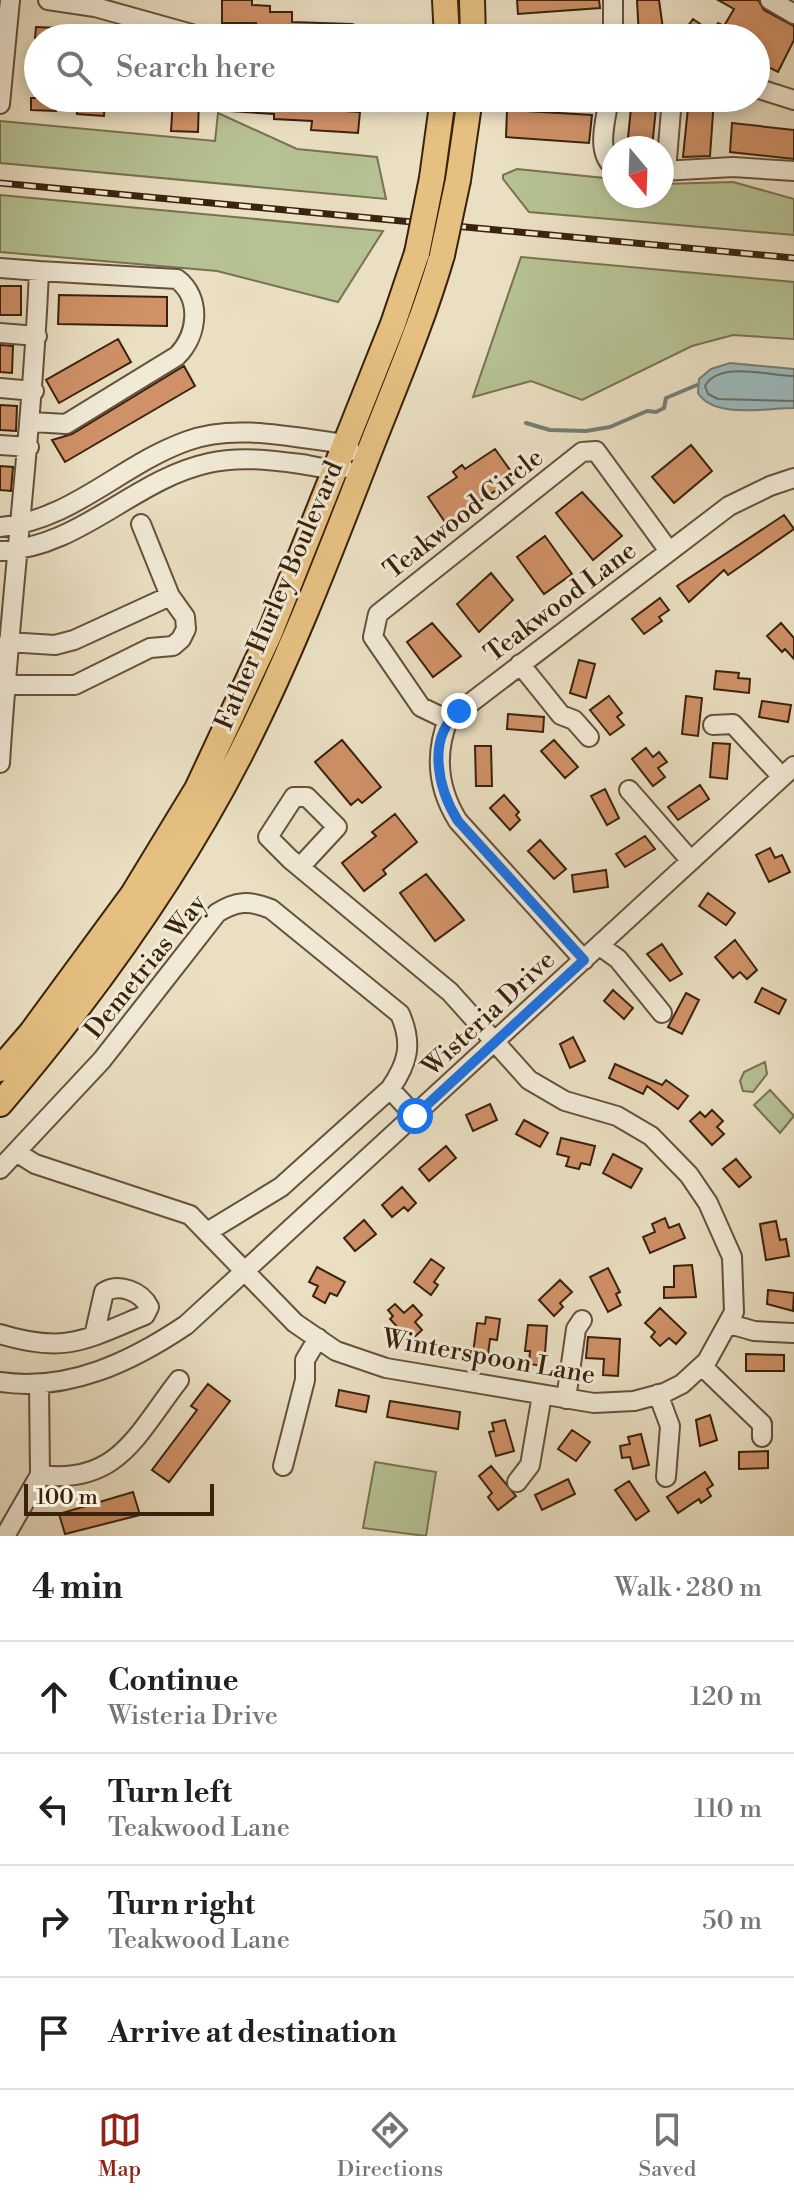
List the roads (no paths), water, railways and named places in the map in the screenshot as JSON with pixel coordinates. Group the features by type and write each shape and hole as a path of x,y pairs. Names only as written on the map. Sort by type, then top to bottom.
{"main road":[{"path":"445,0 446,24"},
{"path":"472,0 473,24"},
{"name":"Father Hurley Boulevard","path":"0,1069 31,1033 133,894 197,789 269,635 417,253 441,112"},
{"name":"Father Hurley Boulevard","path":"0,1104 123,948 185,853 240,755 293,643 429,299 458,180 468,112"}],"street":[{"path":"0,104 10,0"},
{"path":"48,0 95,7 156,24"},
{"path":"613,0 613,24"},
{"path":"770,0 794,14"},
{"path":"770,92 794,100"},
{"path":"604,136 607,112"},
{"path":"668,136 670,112"},
{"path":"674,170 733,167 794,171"},
{"path":"0,268 177,279 191,289 196,304 188,345 177,356 66,424 32,422"},
{"path":"0,763 2,685 8,642 9,550 21,525 32,422 39,271"},
{"path":"0,333 37,336"},
{"path":"0,388 34,391"},
{"path":"0,527 21,525 69,508 152,457 188,440 217,434 345,444 364,465"},
{"path":"0,445 29,447"},
{"name":"Teakwood Circle","path":"448,720 421,707 395,673 373,637 378,614 582,452 596,451 669,551"},
{"path":"9,550 63,536 169,477 209,463 256,459 335,470 364,465"},
{"name":"Teakwood Lane","path":"448,720 729,506 794,478"},
{"path":"2,685 65,687 150,648 173,646 186,629 185,617 170,596 141,524"},
{"path":"8,642 55,645 74,640 170,596"},
{"path":"520,664 561,715 574,720 585,742"},
{"path":"448,720 442,736 439,772 447,803 458,821 584,960"},
{"path":"713,725 733,724 788,771"},
{"name":"Wisteria Drive","path":"0,1382 39,1385 89,1374 153,1347 186,1325 788,771"},
{"path":"629,790 691,861"},
{"name":"Winterspoon Lane","path":"16,1152 35,1164 165,1204 190,1215 209,1231 295,1323 336,1351 386,1368 566,1399 607,1403 634,1401 658,1394 682,1384 702,1366 730,1324 735,1292 728,1242 708,1203 677,1161 651,1136 617,1116 544,1091 529,1080 450,992 300,867"},
{"name":"Demetrias Way","path":"0,1169 102,1060 217,913 232,904 252,901 271,909 400,1014 408,1033 409,1053 402,1072 390,1089 349,1129 281,1187 209,1231"},
{"path":"600,946 618,959 662,1013"},
{"path":"390,1089 415,1116"},
{"path":"566,1399 576,1329 582,1320"},
{"path":"730,1324 754,1331 793,1333"},
{"path":"0,1334 55,1346 94,1336"},
{"path":"283,1466 305,1380 305,1360 318,1338"},
{"path":"702,1366 762,1424 762,1437"},
{"path":"40,1475 74,1476 103,1469 117,1459 179,1380"},
{"path":"5,1536 40,1475 39,1385"},
{"path":"658,1394 670,1426 666,1477"},
{"path":"517,1482 530,1465 542,1395"}],"water":[{"path":"730,363 794,369 794,408 728,409 706,401 698,393 699,379 711,369"}],"waterway":[{"path":"526,423 550,430 586,431 610,427 647,411 656,412 664,408 666,398 697,385"}],"railway":[{"path":"0,183 794,258"}]}
